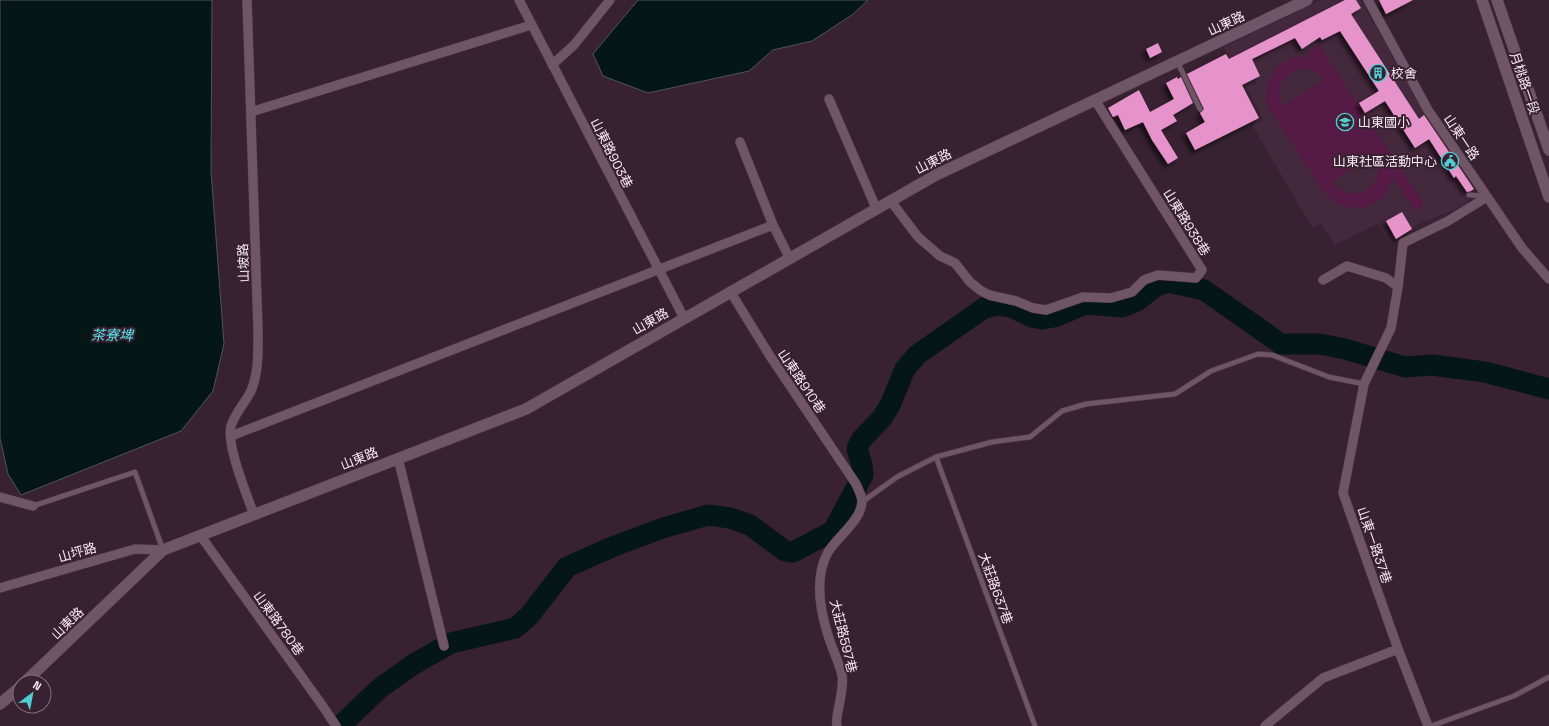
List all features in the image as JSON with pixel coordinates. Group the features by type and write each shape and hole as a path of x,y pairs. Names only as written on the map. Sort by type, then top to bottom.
{"street":[{"name":"山坡路","path":"247,0 258,330 257,365 251,390 231,426 230,436 236,464 254,515"},
{"name":"山東路903巷","path":"519,0 684,318"},
{"path":"552,65 574,45 610,0"},
{"name":"山東路","path":"33,674 163,550 526,409 730,291 936,175 1307,0"},
{"name":"山東一路","path":"1368,0 1428,110 1522,248 1549,279"},
{"name":"月桃路一段","path":"1482,0 1549,197"},
{"name":"月桃路一段","path":"1497,0 1549,150"},
{"path":"251,112 531,25"},
{"path":"829,99 876,208"},
{"name":"山東路938巷","path":"890,200 918,237 940,256 955,263 970,282 980,290 1033,308 1046,310 1083,297 1111,298 1132,292 1144,280 1158,275 1196,278 1202,270 1095,100"},
{"path":"740,142 773,225 789,258"},
{"path":"1398,287 1403,243 1448,221 1487,197"},
{"path":"230,436 773,225"},
{"path":"1323,280 1347,266 1386,278 1398,287"},
{"name":"山東一路37巷","path":"1398,287 1391,328 1364,384 1343,493 1398,649 1429,726"},
{"name":"山東路910巷","path":"730,291 770,356 858,488 862,502"},
{"path":"398,458 444,646"},
{"path":"0,497 33,506"},
{"name":"大莊路597巷","path":"838,726 836,721 843,692 842,676 827,634 820,600 822,572 827,554 856,519 862,502"},
{"name":"山東路780巷","path":"200,535 322,705 335,726"},
{"name":"山坪路","path":"0,588 134,549 163,550"},
{"path":"1265,726 1323,678 1398,649"},
{"path":"0,704 12,694"}],"lane":[{"path":"1177,61 1200,109"},
{"path":"1469,194 1487,197"},
{"path":"862,502 897,477 936,457 992,442 1030,437 1062,411 1086,404 1175,394 1211,370 1258,354 1272,355 1329,377 1364,384"},
{"name":"大莊路637巷","path":"936,457 1036,726"},
{"path":"33,506 135,472 163,550"},
{"path":"1429,726 1514,696 1549,677"}],"shaded area":[{"name":"山東國小","path":"1321,0 1360,0 1426,114 1471,183 1467,204 1421,223 1389,243 1378,224 1335,245 1321,224 1313,229 1252,125 1263,119 1224,47"},
{"path":"1319,45 1424,204 1416,211 1394,179 1382,197 1375,203 1359,208 1344,206 1330,198 1324,192 1268,107 1266,100 1269,79 1277,68 1288,59 1309,56 1307,52","holes":["1305,68 1317,72 1324,80 1283,106 1280,99 1280,86 1292,72","1375,154 1379,165 1378,175 1374,184 1368,190 1359,193 1350,193 1341,190 1332,182"]}],"water":[{"name":"茶寮埤","path":"0,0 212,0 211,171 224,344 213,391 181,431 21,495 8,474 0,438"},
{"path":"638,0 868,0 852,15 812,41 773,50 749,71 648,93 603,76 593,54"}],"building":[{"path":"1345,0 1356,0 1361,8 1351,14 1419,119 1424,115 1474,189 1467,192 1456,176 1454,178 1429,139 1415,148 1385,101 1365,113 1359,103 1379,91 1340,31 1322,40 1320,37 1302,49 1295,38 1252,59 1260,76 1242,85 1259,118 1195,150 1186,133 1205,122 1200,113 1204,109 1187,74 1226,54 1229,59"},
{"path":"1379,0 1413,0 1386,14"},
{"path":"1158,43 1162,52 1150,58 1146,49"},
{"path":"1177,77 1178,79 1181,77 1193,103 1173,115 1177,121 1161,130 1178,158 1168,164 1152,140 1143,122 1125,130 1118,115 1113,117 1108,108 1139,90 1150,112 1174,99 1166,83"},
{"path":"1402,212 1412,229 1396,239 1386,221"}],"waterway":[{"path":"340,726 380,688 414,664 451,643 515,628 529,616 567,567 612,547 663,528 708,515 730,518 750,525 785,551 793,552 833,531 863,475 862,465 857,449 861,440 882,418 890,405 905,369 917,355 984,308 998,305 1011,307 1032,317 1042,319 1054,317 1086,304 1122,307 1137,301 1156,286 1168,282 1204,290 1281,344 1320,344 1345,349 1405,367 1432,365 1485,372 1549,389"}],"place":[{"name":"校舍","path":"1378,73"},
{"name":"山東國小","path":"1345,122"},
{"name":"山東社區活動中心","path":"1450,161"}]}
